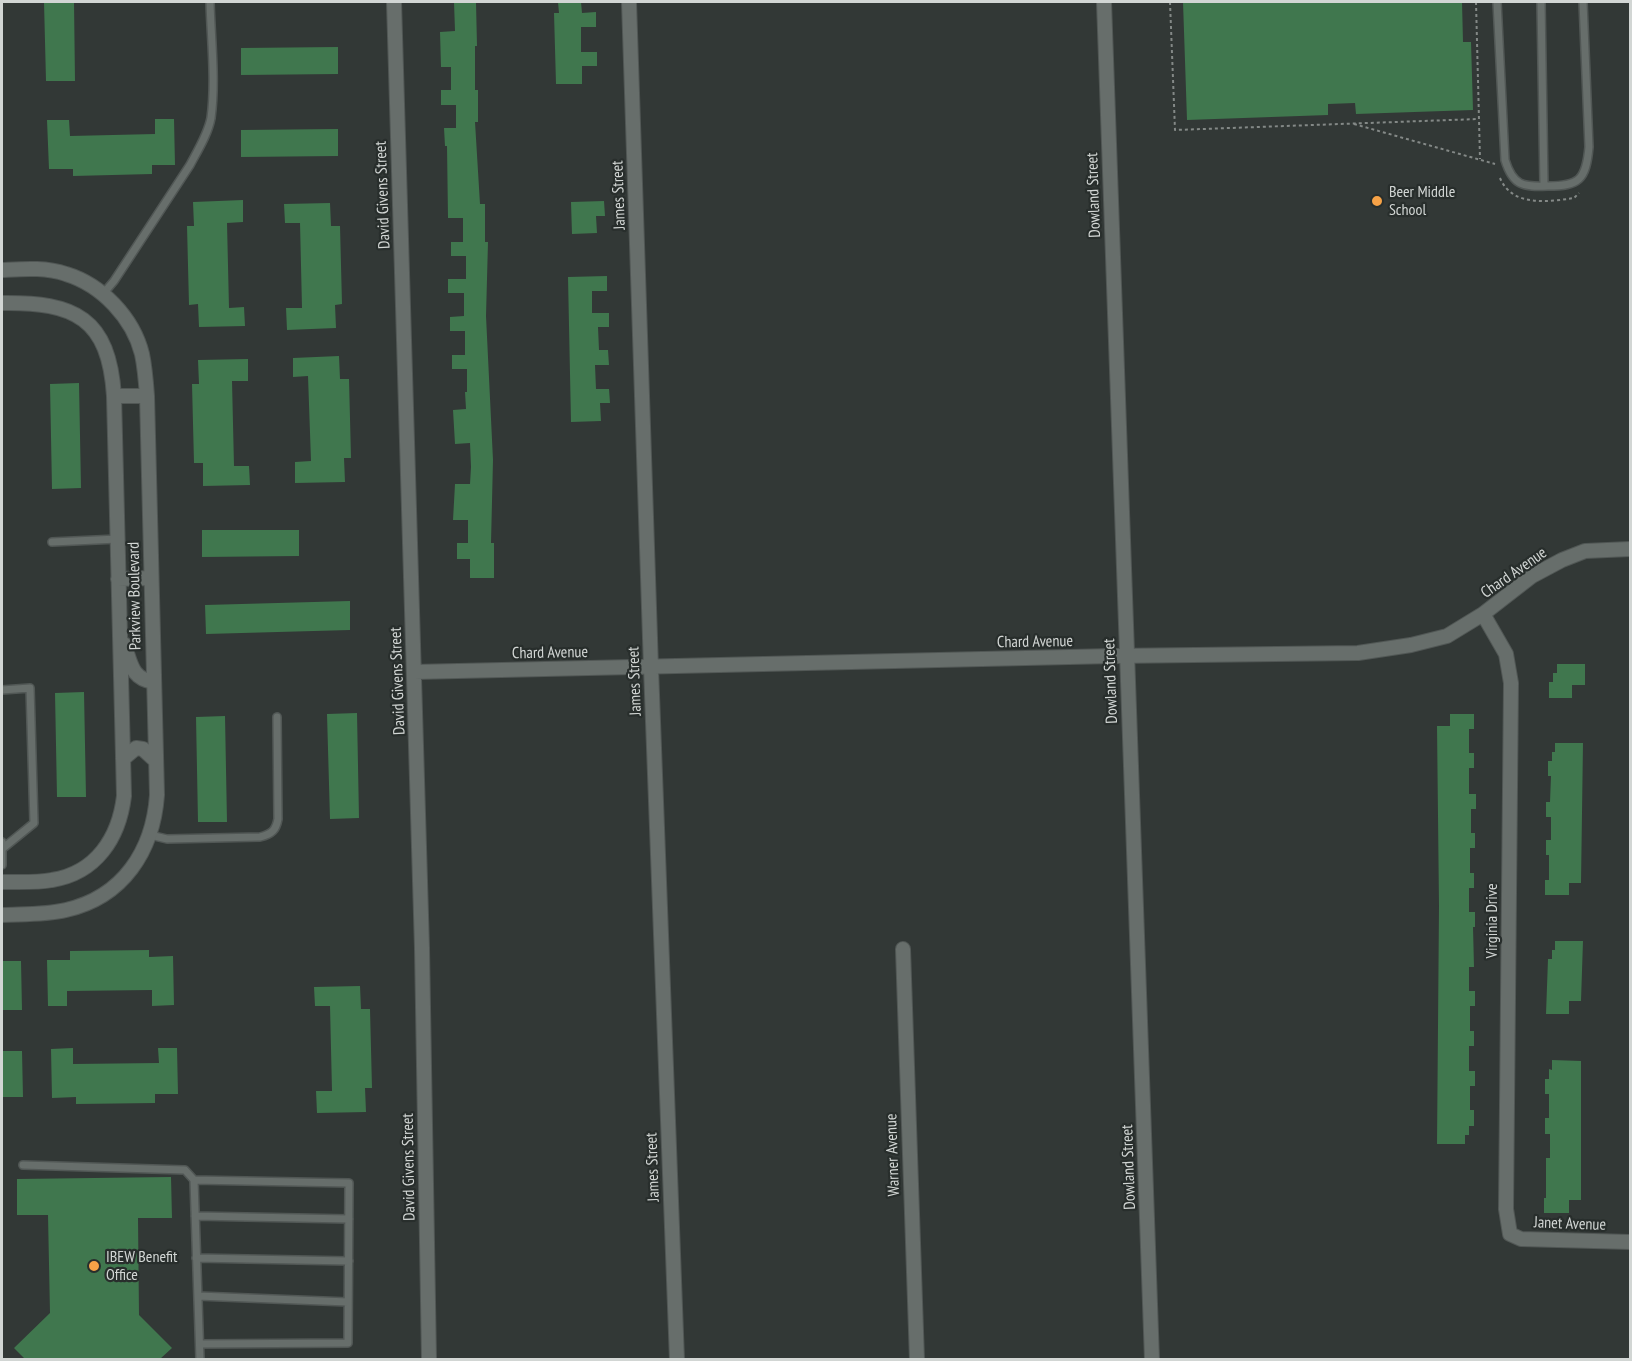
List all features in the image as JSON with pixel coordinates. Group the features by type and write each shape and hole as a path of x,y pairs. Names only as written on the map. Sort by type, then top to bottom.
{"street":[{"name":"David Givens Street","path":"394,2 422,960 429,1359"},
{"name":"James Street","path":"629,2 677,1359"},
{"name":"Dowland Street","path":"1104,2 1152,1359"},
{"name":"Parkview Boulevard","path":"2,270 31,269 66,274 80,280 103,294 124,317 139,344 144,364 147,396 156,807 150,835 142,854 130,871 110,890 76,908 51,913 2,915"},
{"name":"Parkview Boulevard","path":"2,303 51,305 73,313 99,336 108,354 113,374 124,796 120,816 106,847 91,864 69,876 52,880 2,882"},
{"path":"114,396 147,396"},
{"name":"Chard Avenue","path":"414,672 1358,653 1412,645 1447,636 1483,614 1532,576 1562,560 1585,551 1630,549"},
{"path":"118,579 151,578"},
{"name":"Virginia Drive","path":"1483,614 1506,654 1510,683 1506,1209 1510,1234"},
{"path":"120,634 136,676 141,680 153,682"},
{"path":"123,759 136,748 143,749 155,760"},
{"name":"Warner Avenue","path":"903,949 917,1359"},
{"name":"Janet Avenue","path":"1510,1234 1521,1239 1630,1242"}],"lane":[{"path":"103,294 114,281 190,165 211,120 210,2"},
{"path":"1497,2 1504,160 1514,180 1527,187 1570,186 1580,177 1587,163 1589,147 1583,2"},
{"path":"1541,2 1544,186"},
{"path":"52,542 117,539"},
{"path":"2,690 30,688 34,823 2,849"},
{"path":"150,835 167,838 260,837 270,834 276,827 278,819 276,717"},
{"path":"2,842 2,865"},
{"path":"23,1165 185,1170 194,1180 200,1359"},
{"path":"194,1180 349,1183 348,1343 200,1344"},
{"path":"195,1216 349,1219"},
{"path":"196,1258 348,1261"},
{"path":"198,1296 348,1302"}],"path":[{"path":"1170,2 1174,130 1478,119"},
{"path":"1476,2 1480,159"},
{"path":"1351,124 1495,164 1506,189 1531,201 1574,198 1585,188"}],"building":[{"path":"44,2 74,2 75,81 46,81"},
{"path":"454,2 476,2 475,90 478,90 478,122 475,122 480,204 485,204 485,242 488,242 486,316 493,460 491,543 494,543 494,578 470,578 470,559 457,559 457,543 468,543 468,520 453,520 455,484 470,484 471,467 470,443 455,444 453,410 466,409 467,369 452,369 452,355 465,355 465,331 450,331 450,317 464,316 464,293 448,293 448,279 466,279 466,256 451,256 451,242 463,242 463,218 448,218 447,146 445,146 444,128 456,128 456,105 441,105 441,90 451,90 451,67 441,67 440,32 455,31"},
{"path":"558,2 581,2 582,13 596,12 596,27 581,27 581,52 597,52 597,66 582,66 582,84 556,84 554,13 559,13"},
{"path":"1183,2 1462,2 1463,42 1471,42 1473,110 1356,114 1355,103 1328,104 1328,115 1187,120"},
{"path":"338,47 338,74 241,75 241,48"},
{"path":"155,119 174,119 175,165 152,165 152,174 73,176 73,169 49,169 47,120 69,120 70,136 155,134"},
{"path":"338,129 338,156 241,157 241,130"},
{"path":"243,200 243,222 227,223 229,308 244,307 245,326 199,327 198,304 189,305 187,226 194,226 193,202"},
{"path":"604,201 605,216 596,216 597,233 572,234 571,202"},
{"path":"330,203 331,226 340,226 342,304 335,305 336,328 287,330 286,308 302,308 300,223 285,223 284,204"},
{"path":"607,276 607,291 592,291 592,313 609,313 609,327 598,327 599,350 608,350 609,365 595,365 596,389 609,389 610,403 600,403 601,421 571,422 568,277"},
{"path":"339,356 340,379 349,379 351,458 344,458 345,482 295,483 295,462 311,461 308,376 293,377 293,358"},
{"path":"248,359 248,381 232,381 234,466 249,466 250,485 203,486 203,463 194,463 192,384 199,384 198,360"},
{"path":"79,383 81,488 52,489 50,384"},
{"path":"202,530 299,530 299,556 202,557"},
{"path":"350,601 350,630 206,634 205,605"},
{"path":"1557,664 1585,664 1585,685 1572,685 1572,698 1549,698 1549,682 1553,682 1553,673 1557,673"},
{"path":"84,692 86,797 57,797 55,693"},
{"path":"357,713 359,818 330,819 327,714"},
{"path":"1450,714 1474,714 1474,729 1469,729 1469,753 1474,753 1474,768 1469,768 1469,794 1476,794 1476,809 1471,809 1471,833 1475,833 1475,848 1470,848 1470,873 1474,873 1474,888 1469,888 1469,912 1475,912 1475,927 1473,927 1474,967 1469,967 1469,991 1475,991 1475,1006 1470,1006 1470,1031 1474,1031 1474,1046 1469,1046 1469,1071 1475,1071 1475,1086 1470,1086 1470,1110 1474,1110 1474,1126 1469,1126 1469,1135 1465,1135 1465,1144 1437,1144 1439,906 1437,726 1450,726"},
{"path":"225,716 227,822 198,822 196,717"},
{"path":"1555,743 1583,743 1581,883 1569,883 1569,895 1545,895 1545,880 1549,880 1549,855 1546,855 1546,840 1551,840 1551,817 1546,817 1546,802 1550,802 1551,776 1548,776 1548,761 1552,761"},
{"path":"1555,941 1583,941 1581,1001 1569,1001 1569,1014 1546,1014 1548,959 1552,959"},
{"path":"149,950 149,957 173,956 174,1005 152,1006 152,990 67,991 67,1006 48,1006 47,960 70,960 70,951"},
{"path":"2,961 21,961 22,1010 2,1010"},
{"path":"360,986 361,1009 370,1009 372,1088 365,1088 366,1112 317,1113 316,1091 332,1091 330,1006 315,1006 314,987"},
{"path":"73,1048 73,1064 159,1063 158,1048 177,1048 178,1094 155,1094 155,1103 76,1104 76,1097 52,1098 51,1049"},
{"path":"3,1051 22,1051 23,1097 2,1097"},
{"path":"1552,1060 1581,1061 1581,1200 1569,1200 1569,1213 1544,1213 1546,1158 1550,1158 1550,1134 1545,1134 1545,1118 1549,1118 1549,1094 1545,1094 1545,1079 1549,1079"},
{"name":"IBEW Benefit Office","path":"171,1177 172,1218 138,1218 139,1315 172,1348 160,1359 25,1359 14,1348 50,1313 48,1215 17,1215 17,1179"}],"place":[{"name":"Beer Middle School","path":"1377,201"},
{"name":"IBEW Benefit Office","path":"94,1266"}]}
